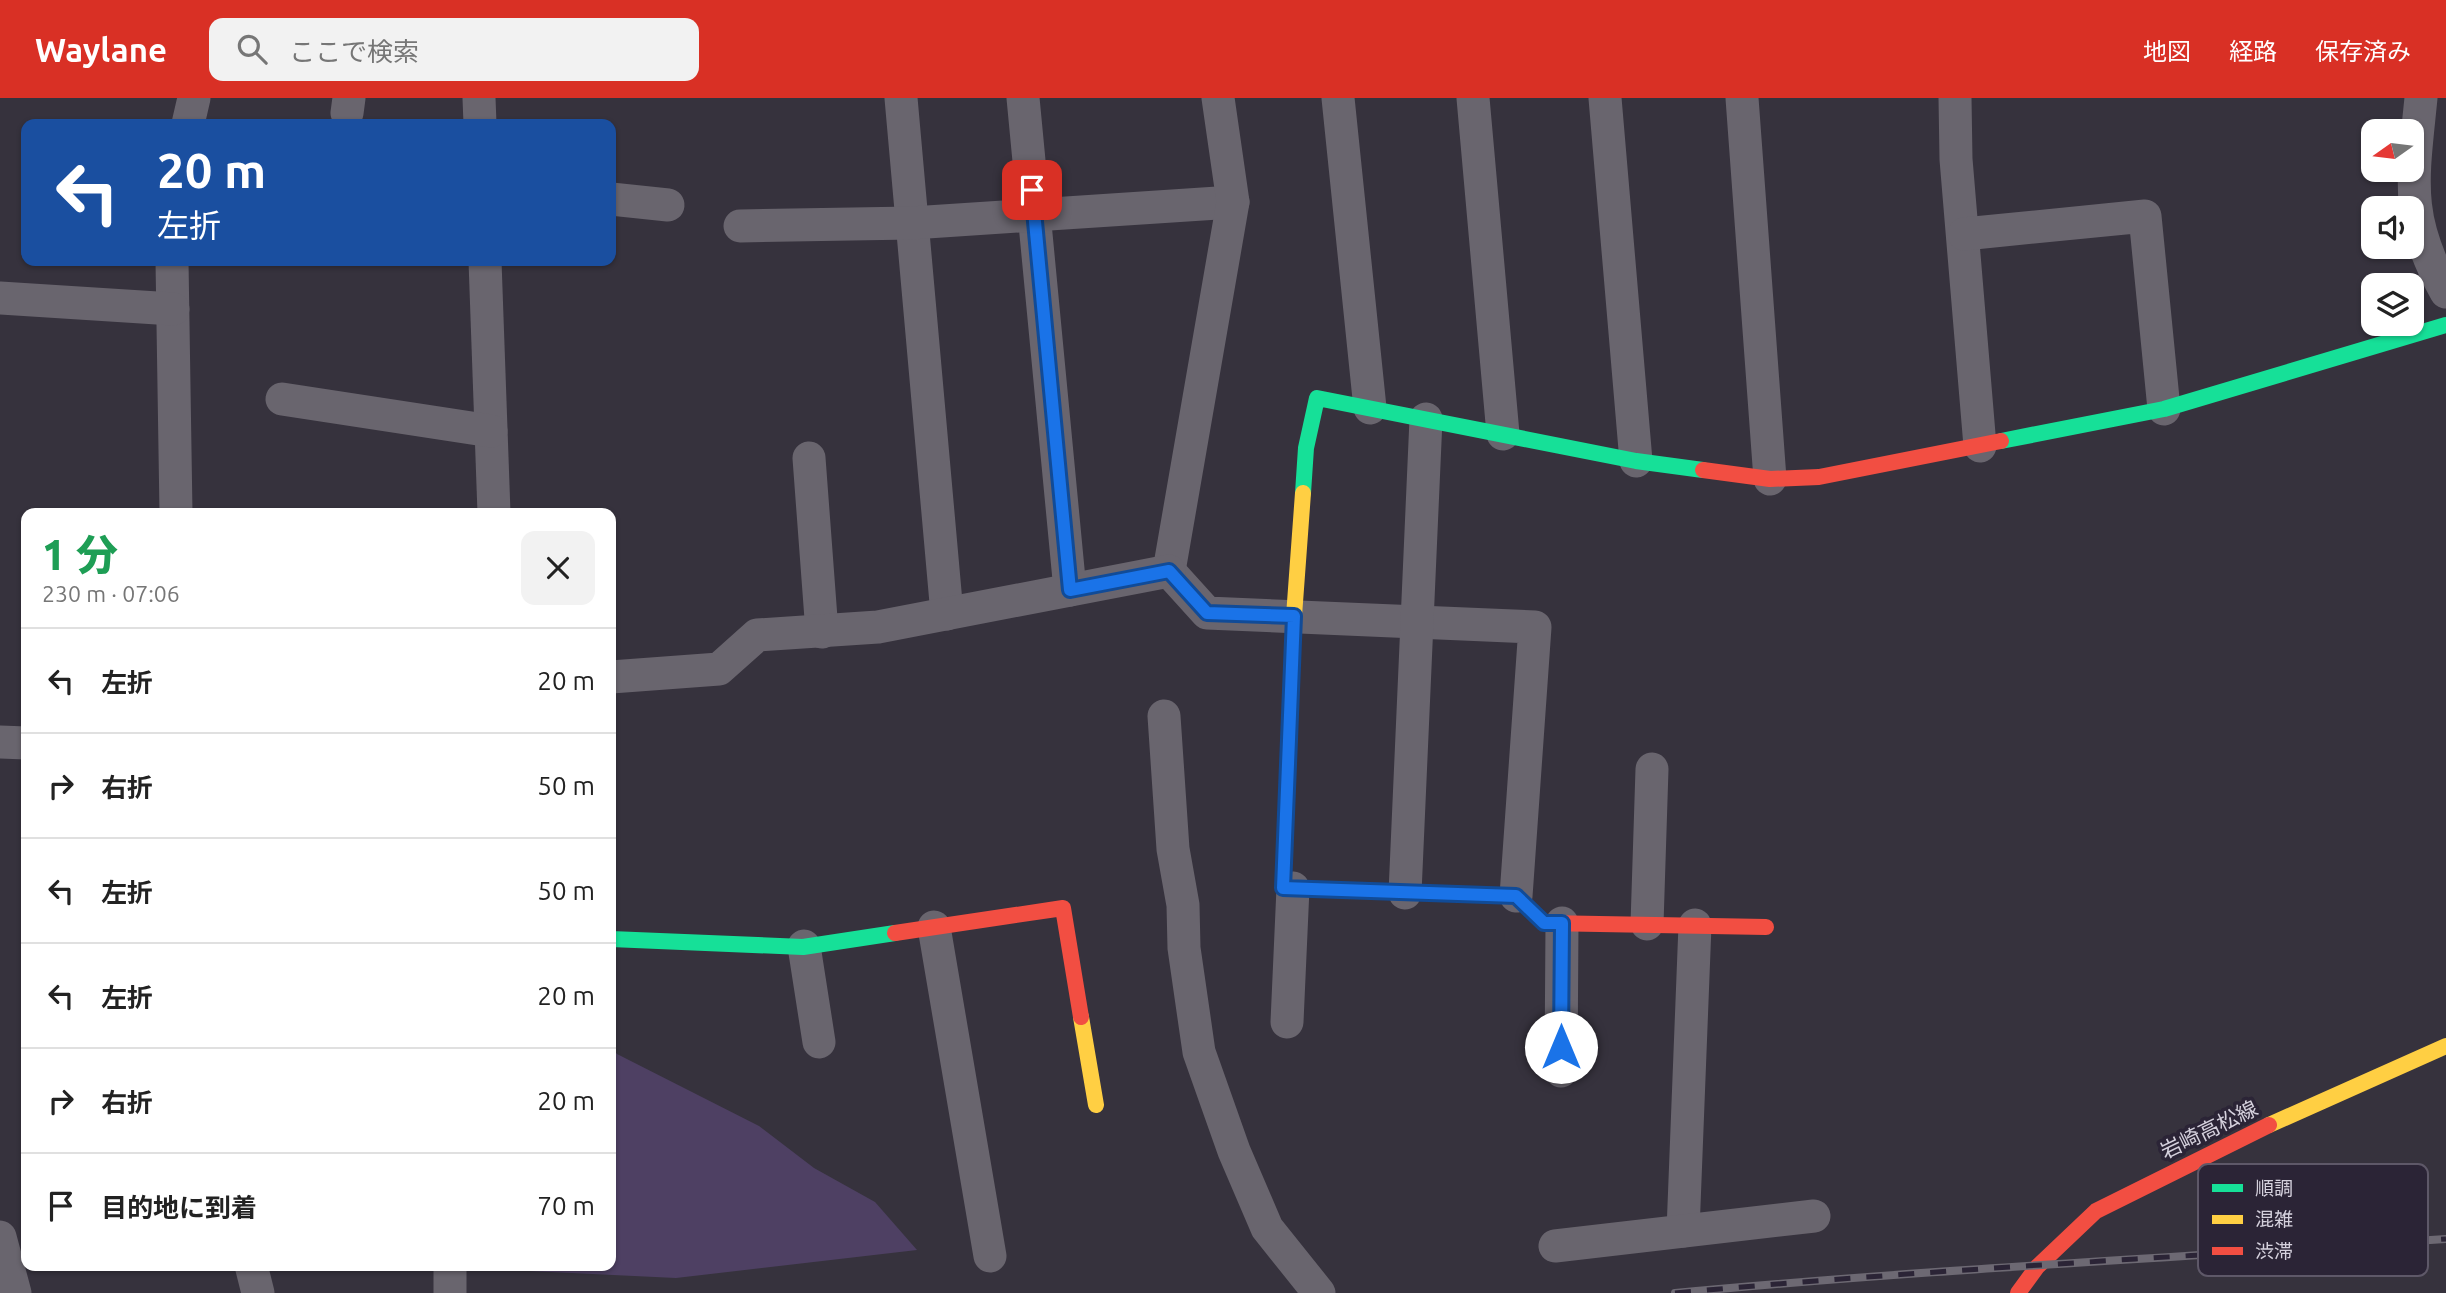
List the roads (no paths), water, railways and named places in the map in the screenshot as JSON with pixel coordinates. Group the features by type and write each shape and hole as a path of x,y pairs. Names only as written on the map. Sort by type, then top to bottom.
{"street":[{"path":"189,119 194,98"},
{"path":"479,98 480,119"},
{"path":"901,98 947,614"},
{"path":"1023,98 1070,590"},
{"path":"1169,571 1233,202 1218,98"},
{"path":"1338,98 1370,408"},
{"path":"1472,98 1503,434"},
{"path":"1605,98 1636,461"},
{"path":"1742,98 1770,479"},
{"path":"1955,98 1955,159 1964,234 1980,446"},
{"path":"2421,98 2412,184 2417,223 2419,236 2446,292"},
{"path":"616,200 668,205"},
{"path":"740,226 912,223 1233,202"},
{"path":"1964,234 2145,216 2164,408"},
{"path":"173,266 176,508"},
{"path":"485,266 494,508"},
{"path":"0,298 173,309"},
{"path":"1766,926 1544,923 1516,896 1283,888 1294,616 1306,447 1317,398 1636,461 1770,479 1819,477 2164,408 2446,325"},
{"path":"282,399 491,431"},
{"path":"1405,892 1426,419"},
{"path":"809,458 822,632"},
{"path":"616,677 719,669 757,635 878,627 1169,571"},
{"path":"1169,571 1207,613 1535,627 1516,896"},
{"path":"1164,716 1173,849 1199,1052 1234,1151 1267,1228 1319,1293"},
{"path":"0,742 21,743"},
{"path":"1647,924 1652,769"},
{"path":"1287,1021 1293,888"},
{"path":"616,939 804,946 1063,908 1096,1105"},
{"path":"1561,1071 1562,923"},
{"path":"1683,1231 1695,925"},
{"path":"934,927 990,1256"},
{"path":"804,946 819,1042"},
{"name":"岩崎高松線","path":"2018,1293 2037,1267 2096,1211 2219,1147 2446,1046"},
{"path":"1555,1246 1814,1216"},
{"path":"0,1237 15,1293"},
{"path":"252,1271 258,1293"},
{"path":"450,1271 450,1293"}],"railway":[{"path":"2428,1240 2446,1239"},
{"path":"1675,1293 2198,1255"}]}
